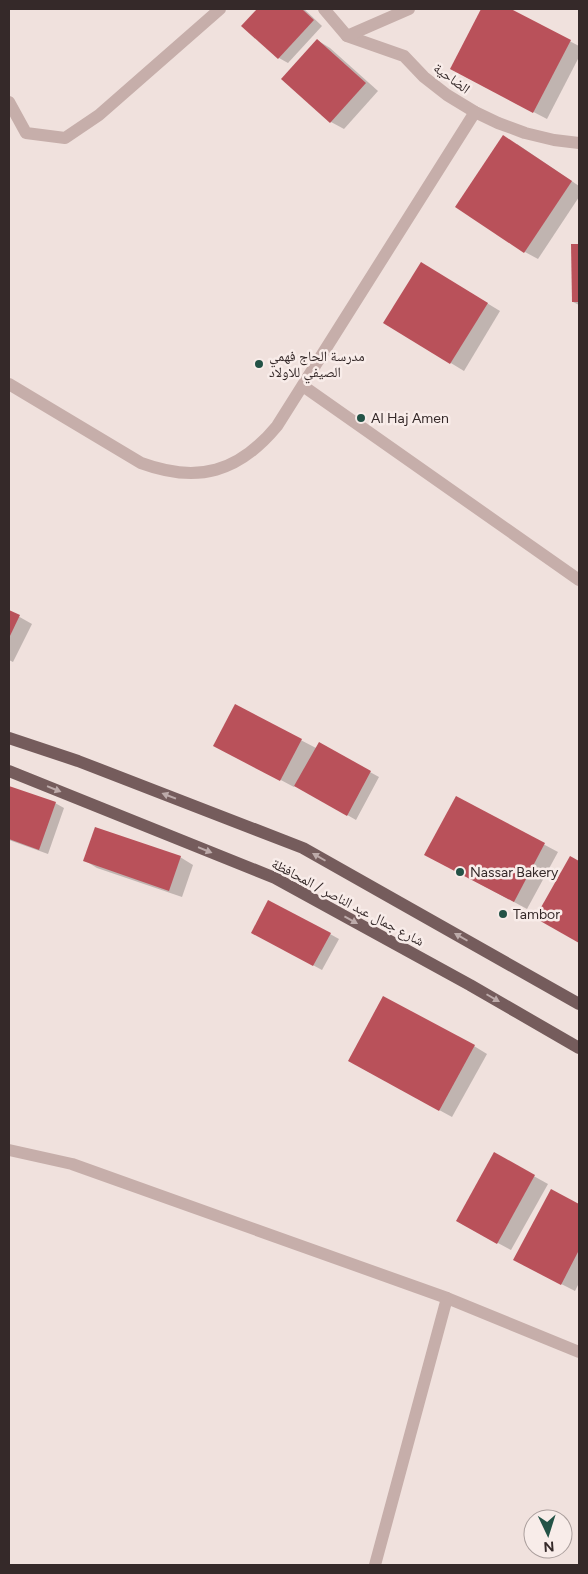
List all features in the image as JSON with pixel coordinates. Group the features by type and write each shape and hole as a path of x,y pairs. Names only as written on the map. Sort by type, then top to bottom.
{"main road":[{"name":"شارع جمال عبد الناصر / المحافظة","path":"9,738 78,761 303,848 579,1004"},
{"name":"شارع جمال عبد الناصر / المحافظة","path":"9,771 276,878 470,985 579,1048"}],"street":[{"path":"9,102 26,133 65,138 99,116 220,9"},
{"path":"324,9 347,36 409,9"},
{"name":"الضاحية","path":"347,36 404,56 432,83 474,112 525,133 554,140 579,143"},
{"path":"9,384 141,463 158,469 177,473 195,473 223,467 248,455 263,443 277,426 474,112"},
{"path":"303,386 579,580"},
{"path":"9,1150 72,1164 447,1298 579,1352"},
{"path":"375,1565 447,1298"}],"building":[{"path":"257,9 302,9 314,20 278,59 241,26"},
{"path":"481,9 511,9 571,40 533,113 450,69"},
{"path":"317,39 366,83 330,123 281,79"},
{"path":"503,135 572,181 524,253 455,207"},
{"path":"571,244 579,244 579,302 572,302"},
{"path":"421,262 488,303 450,364 383,323"},
{"path":"9,610 20,615 9,638"},
{"path":"235,704 302,739 280,781 213,746"},
{"path":"319,742 371,771 347,816 294,786"},
{"path":"9,786 56,802 39,850 9,839"},
{"path":"456,796 545,843 514,902 424,855"},
{"path":"95,827 181,856 169,891 83,861"},
{"path":"570,856 579,861 579,943 535,918"},
{"path":"268,900 331,933 313,966 251,933"},
{"path":"383,996 475,1045 439,1111 348,1061"},
{"path":"494,1152 535,1175 497,1244 456,1221"},
{"path":"551,1189 579,1204 579,1250 561,1285 513,1260"}],"place":[{"name":"مدرسة الحاج فهمي الصيفي للاولاد","path":"259,364"},
{"name":"Al Haj Amen","path":"361,418"},
{"name":"Nassar Bakery","path":"460,872"},
{"name":"Tambor","path":"503,914"}]}
